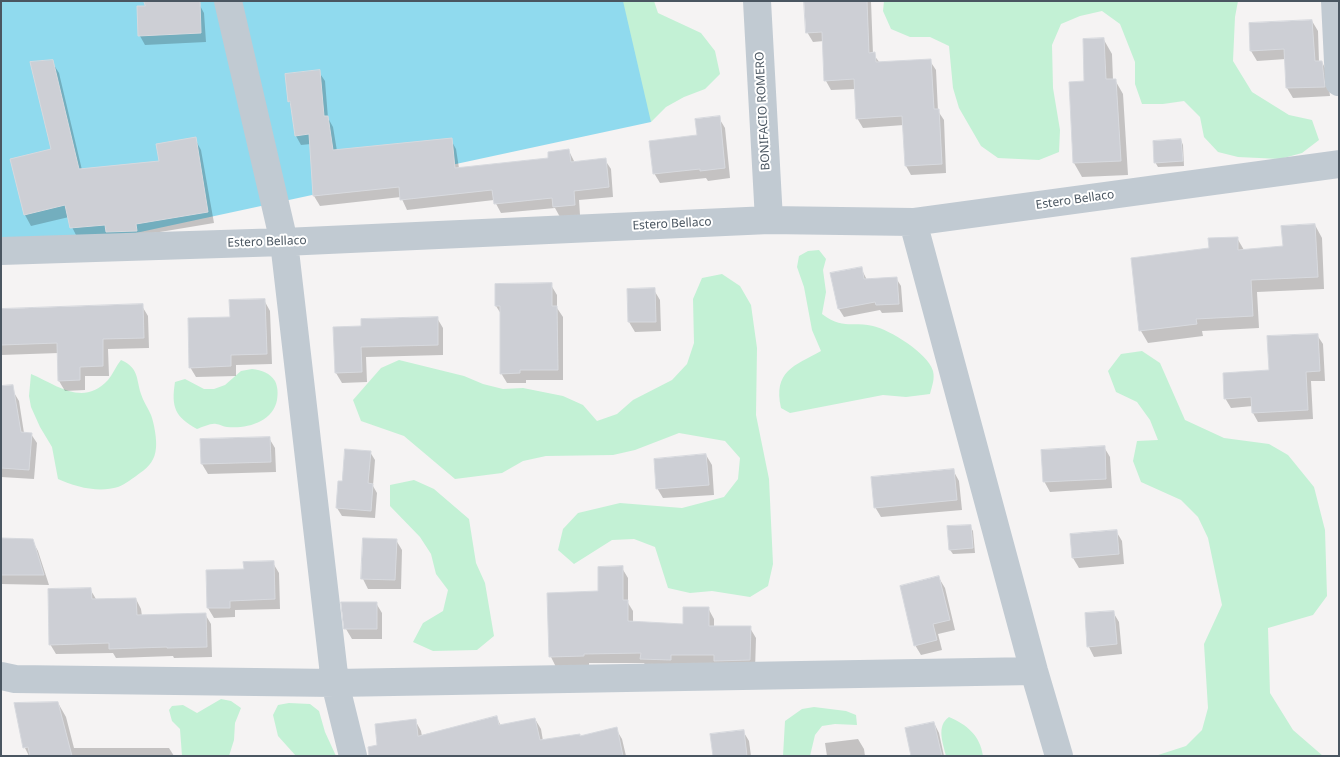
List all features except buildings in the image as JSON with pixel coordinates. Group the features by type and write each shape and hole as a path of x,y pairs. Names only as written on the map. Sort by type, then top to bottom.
{"street":[{"path":"228,1 284,242 335,683 353,756"},
{"name":"BONIFACIO ROMERO","path":"757,1 769,220"},
{"path":"1336,1 1339,82"},
{"name":"Estero Bellaco","path":"1,251 284,242 769,220 913,222 1339,164"},
{"path":"913,222 1034,671 1059,756"},
{"path":"1,676 15,679 335,683 1034,671"}],"green space":[{"path":"536,1 654,1 658,13 701,33 715,51 720,74 705,89 684,97 666,107 651,122 611,102"},
{"path":"884,1 1238,1 1235,17 1233,61 1252,92 1289,115 1312,120 1319,140 1302,153 1280,159 1238,157 1218,152 1204,137 1200,117 1184,101 1142,104 1135,84 1135,62 1120,24 1102,11 1080,16 1061,24 1052,45 1053,88 1060,130 1059,152 1039,160 998,158 981,146 959,108 953,88 949,46 930,37 910,37 891,29 883,11"},
{"path":"819,250 826,259 823,270 826,292 822,314 842,324 880,328 908,343 930,364 933,371 933,380 930,394 906,397 883,395 790,413 781,408 779,396 783,378 794,366 821,351 812,330 804,287 797,267 799,256 808,251"},
{"path":"722,274 740,286 751,305 757,348 756,415 769,479 773,564 768,586 750,597 712,591 690,593 668,588 655,547 634,539 612,540 574,564 558,550 563,529 578,513 620,503 682,508 724,497 738,479 740,458 725,441 679,433 635,450 613,455 546,456 523,461 502,473 455,479 404,436 361,421 353,400 381,368 399,360 464,376 483,384 503,389 523,388 563,396 583,405 597,421 617,414 633,400 672,380 687,364 694,343 693,299 702,278"},
{"path":"1142,351 1160,363 1185,420 1224,438 1269,444 1288,455 1314,487 1325,530 1327,596 1313,615 1268,628 1270,693 1293,730 1323,756 1155,756 1186,746 1202,730 1208,708 1204,644 1222,605 1208,538 1198,517 1181,500 1141,482 1133,461 1137,441 1158,440 1150,420 1137,402 1116,392 1108,371 1121,354"},
{"path":"121,360 134,370 142,397 152,418 156,444 153,460 129,481 111,489 87,488 58,479 52,447 31,407 29,396 31,374 60,388 80,393 89,392 99,388 108,380"},
{"path":"252,369 262,371 271,376 277,386 275,408 265,419 243,427 226,427 212,424 197,429 184,420 176,410 174,405 175,382 185,379 204,389 214,389 225,385 241,371"},
{"path":"414,480 434,489 469,519 476,563 485,583 494,636 477,650 433,651 413,642 423,623 443,611 448,590 436,574 431,554 420,537 390,506 390,485"},
{"path":"221,699 231,701 241,708 235,723 234,740 229,756 182,756 180,729 172,721 169,710 172,706 183,705 197,713"},
{"path":"289,703 310,704 319,711 325,732 336,756 296,756 278,736 273,715 278,705"},
{"path":"814,707 846,711 856,715 857,725 835,724 822,726 815,735 810,756 783,756 785,721 802,709"},
{"path":"949,717 972,732 979,742 983,756 946,756 942,740 942,730 945,721"}],"water":[{"path":"1,1 623,1 651,122 1,262"}]}
